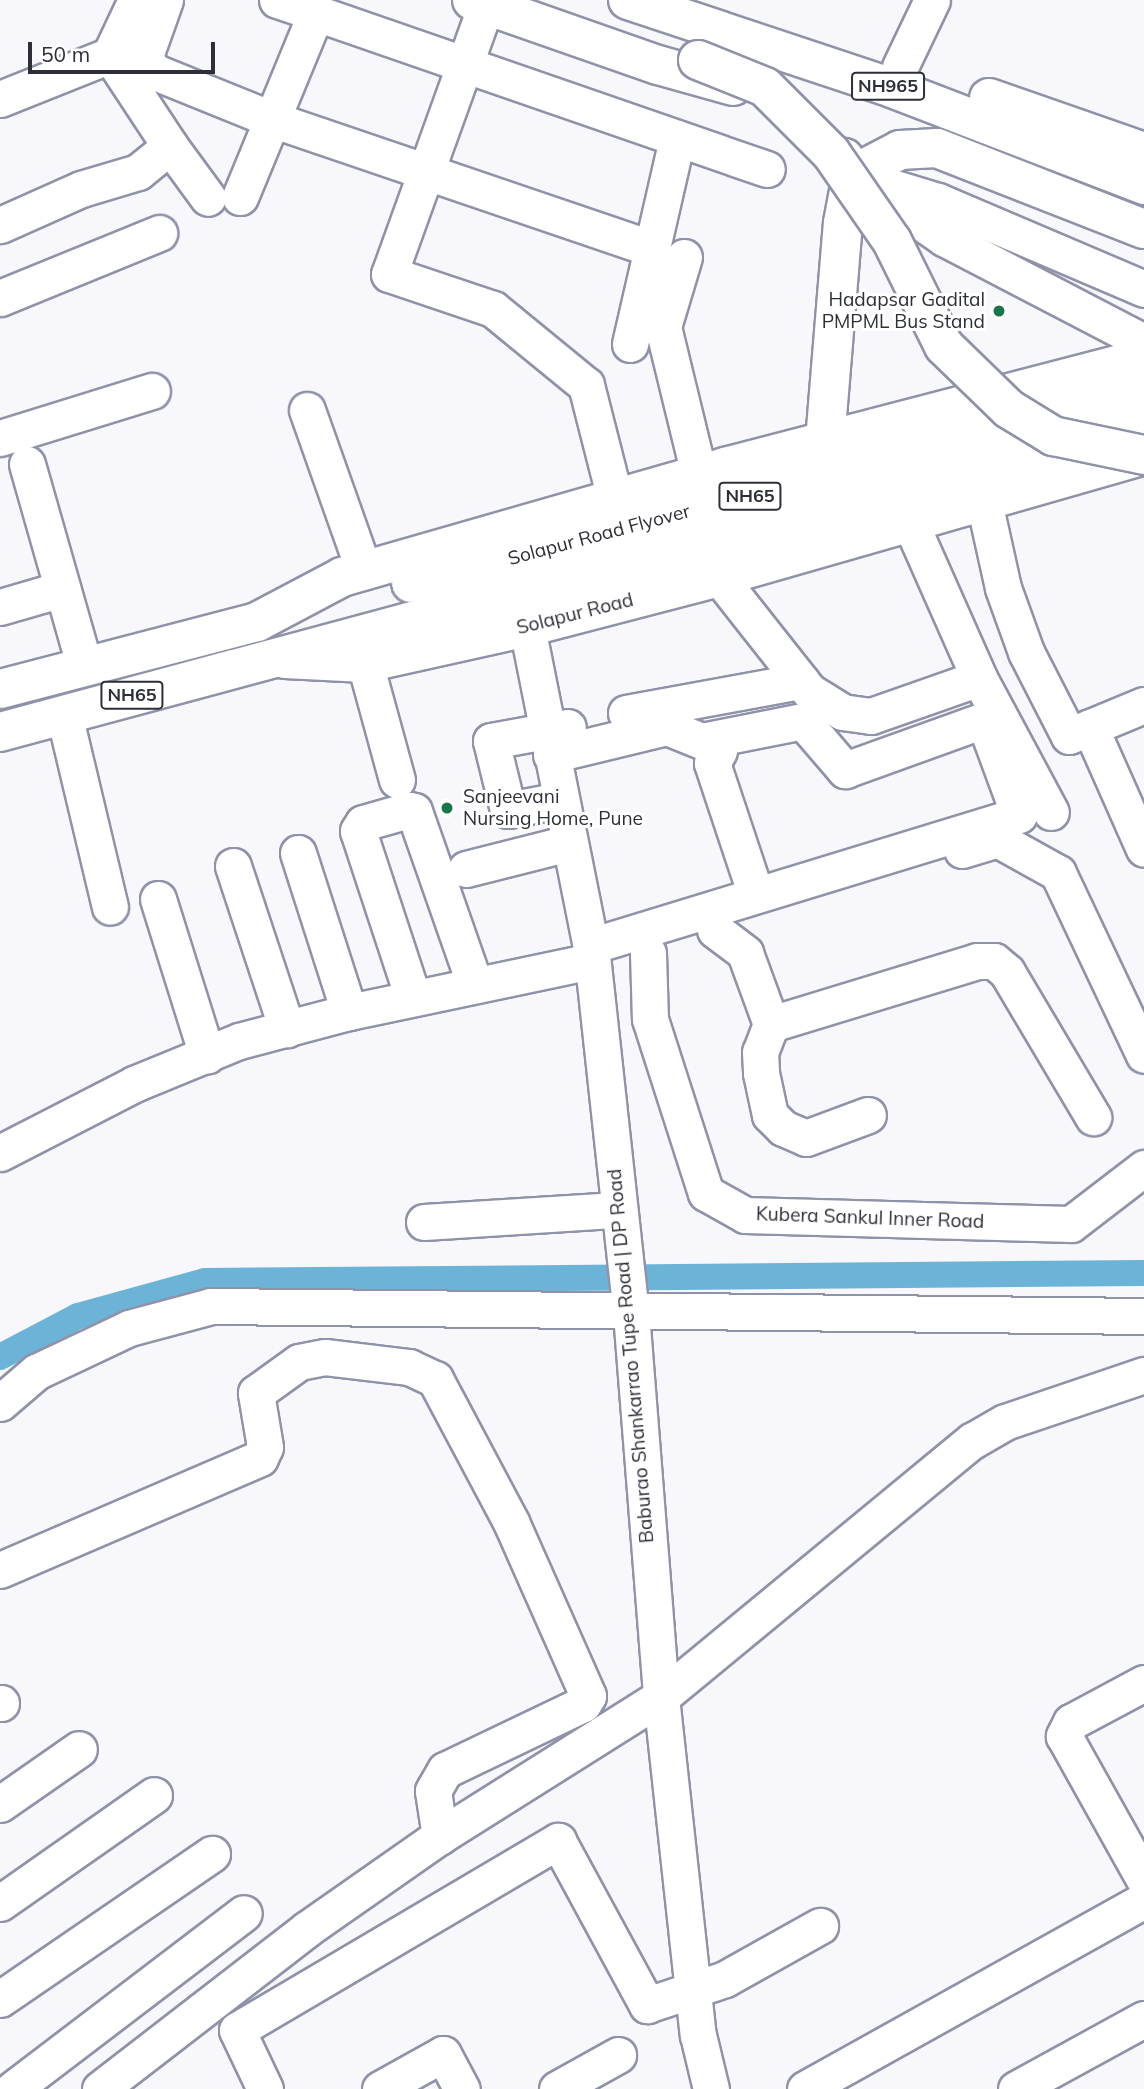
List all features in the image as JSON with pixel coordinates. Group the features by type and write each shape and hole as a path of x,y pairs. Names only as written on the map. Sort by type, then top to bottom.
{"main road":[{"path":"524,0 765,87 831,153 891,241 944,346 973,376 1009,409 1053,436 1144,455"},
{"name":"NH965","path":"628,0 884,85 1144,185"},
{"name":"NH965","path":"698,0 1144,152"},
{"path":"479,3 773,100 804,115 838,145 852,175 843,223 825,441"},
{"path":"852,175 900,150 937,148 1144,229"},
{"name":"Solapur Road","path":"363,615 615,499 1144,358"},
{"name":"Solapur Road Flyover","path":"363,615 1144,393"},
{"name":"Solapur Road Flyover","path":"260,640 1144,424"},
{"name":"Solapur Road","path":"363,615 527,626 719,577 1144,455"},
{"name":"Solapur Road","path":"0,732 64,714 260,640 342,577 363,615"},
{"name":"Solapur Road","path":"0,689 85,667 260,640"}],"street":[{"path":"0,99 110,55 136,0"},
{"path":"166,0 144,59 150,66 274,120 669,253"},
{"path":"277,0 767,169"},
{"path":"900,67 932,0"},
{"path":"479,3 465,65 428,172 388,274 493,309 586,385 615,499"},
{"path":"110,55 170,146 224,197 274,120 316,13"},
{"path":"677,138 663,327 699,475"},
{"path":"0,225 81,189 138,172 170,146"},
{"path":"852,175 938,201 1144,289"},
{"path":"852,175 944,238 1144,342"},
{"path":"0,298 159,233"},
{"path":"630,344 669,253"},
{"path":"0,439 152,391"},
{"path":"307,410 363,615 397,780"},
{"path":"27,464 85,667"},
{"path":"984,502 1003,588 1026,652 1069,736 1144,705"},
{"path":"910,522 979,678 1051,812"},
{"path":"719,577 801,681 842,712 871,716 979,678"},
{"path":"0,607 62,589"},
{"name":"Baburao Shankarrao Tupe Road | DP Road","path":"527,626 592,960 629,1305 662,1697 693,1991 711,2089"},
{"path":"549,743 673,702 801,681"},
{"path":"64,714 110,906"},
{"path":"560,800 508,810 491,741 549,743 667,727 702,741 803,721 845,770 984,720 1019,815 756,895 592,960"},
{"path":"1090,727 1142,837"},
{"path":"719,751 712,763 756,895"},
{"path":"413,998 358,831 363,823 409,810 414,811 475,985"},
{"path":"0,1153 134,1084 207,1055 287,1029 349,1012 592,960 648,953 997,839 1058,873 1144,1055"},
{"path":"466,869 569,843"},
{"path":"298,853 349,1012"},
{"path":"233,866 287,1029"},
{"path":"158,899 207,1055"},
{"path":"715,930 746,953 771,1024 760,1052 761,1073 770,1115 783,1128 806,1138 868,1115"},
{"name":"Kubera Sankul Inner Road","path":"648,953 650,1019 706,1193 746,1215 1071,1224 1144,1168"},
{"path":"771,1024 977,961 994,961 1007,972 1093,1117"},
{"path":"424,1222 617,1210"},
{"path":"0,1403 36,1372 129,1328 211,1306 629,1305 1144,1317"},
{"path":"0,1570 260,1458 265,1447 256,1393 299,1362 325,1357 408,1367 424,1373 435,1380 511,1522 588,1696 583,1704 445,1770 456,1790 449,1830"},
{"path":"100,2089 307,1928 449,1830 662,1697 972,1441 1005,1422 1144,1375"},
{"path":"1144,1684 1071,1722 1064,1736 1144,1879"},
{"path":"0,1804 79,1749"},
{"path":"0,1903 154,1795"},
{"path":"265,2089 237,2030 558,1841 647,2005 725,1979 820,1926"},
{"path":"0,1999 212,1854"},
{"path":"806,2089 1144,1900"},
{"path":"13,2089 244,1913"},
{"path":"1016,2089 1144,2019"},
{"path":"380,2089 443,2054 462,2089"},
{"path":"557,2089 618,2055"}],"waterway":[{"path":"0,1357 78,1316 205,1281 1144,1273"}],"place":[{"name":"Hadapsar Gadital PMPML Bus Stand","path":"999,311"},
{"name":"Sanjeevani Nursing Home, Pune","path":"447,808"}]}
